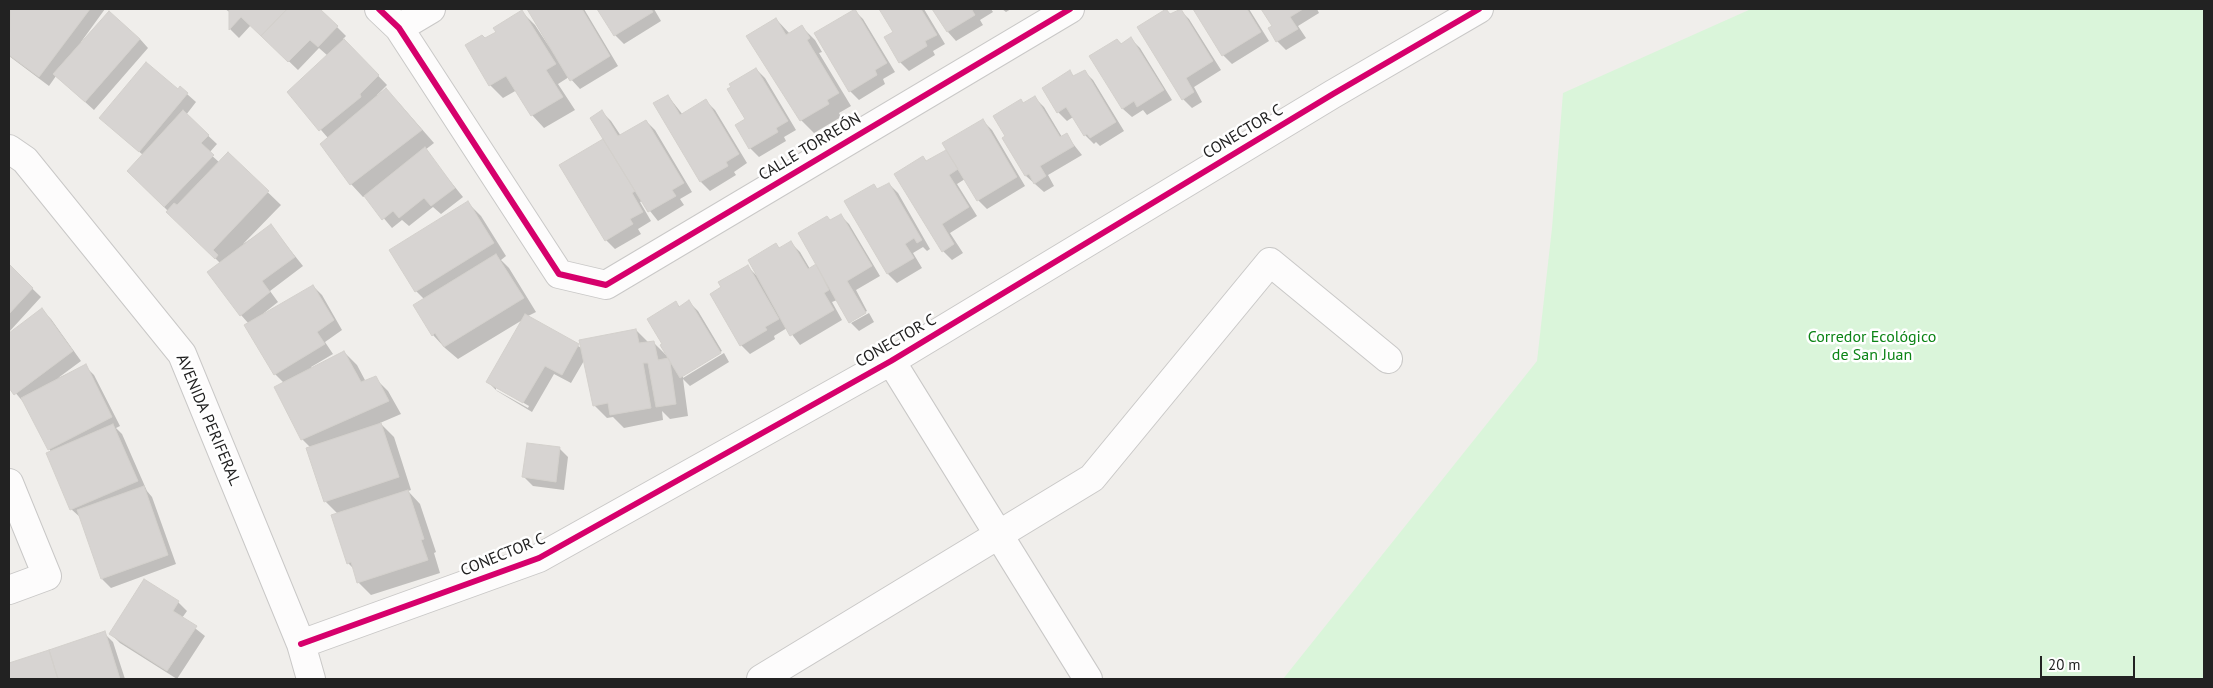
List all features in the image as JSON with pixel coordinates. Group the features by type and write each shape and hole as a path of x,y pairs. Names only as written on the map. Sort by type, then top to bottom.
{"street":[{"path":"379,9 399,28 431,9"},
{"name":"CALLE TORREÓN","path":"399,28 559,274 606,285 1070,9"},
{"name":"CONECTOR C","path":"301,644 539,558 891,361 1333,94 1479,9"},
{"name":"AVENIDA PERIFERAL","path":"9,149 25,160 182,354 301,644 310,679"},
{"path":"761,679 1092,478 1270,262 1388,359"},
{"path":"891,361 997,536 1088,679"},
{"path":"9,484 47,576 9,590"}],"green space":[{"name":"Corredor Ecológico de San Juan","path":"1751,9 2204,9 2204,679 1283,679 1537,361 1552,228 1563,93"}],"building":[{"path":"10,9 90,9 39,77 9,55"},
{"path":"229,9 287,9 261,36 241,17 229,30"},
{"path":"287,9 320,9 338,26 318,47 310,40 288,62 261,36"},
{"path":"527,9 582,9 610,56 570,81"},
{"path":"597,9 651,9 653,12 614,36"},
{"path":"855,9 887,63 875,70 877,75 849,92 814,33"},
{"path":"879,9 921,9 937,35 925,41 927,46 899,63 884,37 893,32"},
{"path":"932,9 975,9 972,10 975,15 947,32"},
{"path":"1166,9 1170,14 1181,9 1213,61 1186,78 1194,92 1182,100 1137,27"},
{"path":"1193,9 1247,9 1261,32 1222,56"},
{"path":"1261,9 1303,9 1290,17 1298,29 1276,42 1268,28 1272,26"},
{"path":"522,10 556,64 546,70 563,97 531,116 506,76 489,86 465,45 482,35 485,38 496,32 493,28"},
{"path":"109,11 140,39 85,102 53,74"},
{"path":"776,18 786,35 802,25 810,38 807,40 839,93 827,100 829,104 800,121 746,36"},
{"path":"1131,37 1164,90 1137,107 1134,101 1122,109 1089,56 1117,39 1121,44"},
{"path":"344,39 379,75 360,94 361,97 319,131 287,92"},
{"path":"146,62 178,89 180,86 188,93 139,152 99,118"},
{"path":"756,68 788,121 776,128 778,132 749,149 735,125 745,119 727,89 731,87 729,84"},
{"path":"1070,70 1073,76 1085,70 1116,122 1090,138 1087,134 1084,136 1066,107 1057,113 1042,88"},
{"path":"386,88 422,130 350,185 320,144"},
{"path":"668,95 680,115 706,99 739,154 726,162 728,166 700,182 653,103"},
{"path":"1035,96 1060,137 1067,133 1074,146 1040,166 1046,176 1034,184 1029,174 1025,176 1002,138 1005,136 993,116 1021,99 1023,103"},
{"path":"183,110 209,135 201,143 214,155 164,207 127,171"},
{"path":"602,110 618,136 646,120 684,183 672,190 676,196 648,212 590,118"},
{"path":"983,119 1017,177 977,201 942,143"},
{"path":"603,139 635,191 632,193 643,212 630,219 633,224 605,241 559,165"},
{"path":"425,147 455,188 431,206 424,198 399,218 393,211 382,220 364,196"},
{"path":"946,150 958,169 949,175 969,207 942,224 954,244 942,252 894,174 923,156 926,161"},
{"path":"228,152 269,191 213,250 218,255 215,259 166,212 174,203 177,205"},
{"path":"889,183 922,240 917,243 914,238 905,244 914,258 887,274 844,201 874,184 877,189"},
{"path":"468,201 494,243 415,292 389,250"},
{"path":"841,214 872,266 847,281 866,313 849,323 798,233 827,216 830,220"},
{"path":"271,224 295,257 262,281 270,292 240,316 207,272"},
{"path":"791,241 808,269 816,264 829,290 824,293 834,310 790,336 748,260 776,243 779,248"},
{"path":"496,254 524,298 444,347 435,333 432,336 413,305"},
{"path":"9,264 33,288 9,314"},
{"path":"748,265 779,319 765,327 767,330 740,346 710,294 721,287 718,282"},
{"path":"313,285 334,320 317,332 325,344 274,375 244,325"},
{"path":"689,300 721,353 680,378 647,319 676,301 679,307"},
{"path":"42,308 73,351 14,395 9,388 9,333"},
{"path":"525,314 579,344 562,375 545,366 523,403 486,382"},
{"path":"636,329 639,343 654,341 658,360 668,358 676,404 656,407 648,363 643,363 651,408 610,415 608,403 593,406 579,340"},
{"path":"344,351 361,382 376,376 389,401 301,440 274,387"},
{"path":"86,364 112,417 48,450 21,398"},
{"path":"381,423 399,477 324,502 306,448"},
{"path":"113,424 138,481 70,510 46,453"},
{"path":"527,443 560,447 556,482 522,477"},
{"path":"144,486 168,555 101,579 77,510"},
{"path":"408,490 424,539 421,540 428,560 357,583 351,562 347,564 331,515"},
{"path":"144,579 179,601 173,611 197,626 167,671 109,634"},
{"path":"105,631 120,679 58,679 49,650"},
{"path":"49,650 58,679 9,679 9,663"}],"cycle path":[{"path":"379,9 399,28 559,274 606,285 1070,9"},
{"path":"301,644 539,558 891,361 1333,94 1479,9"}]}
